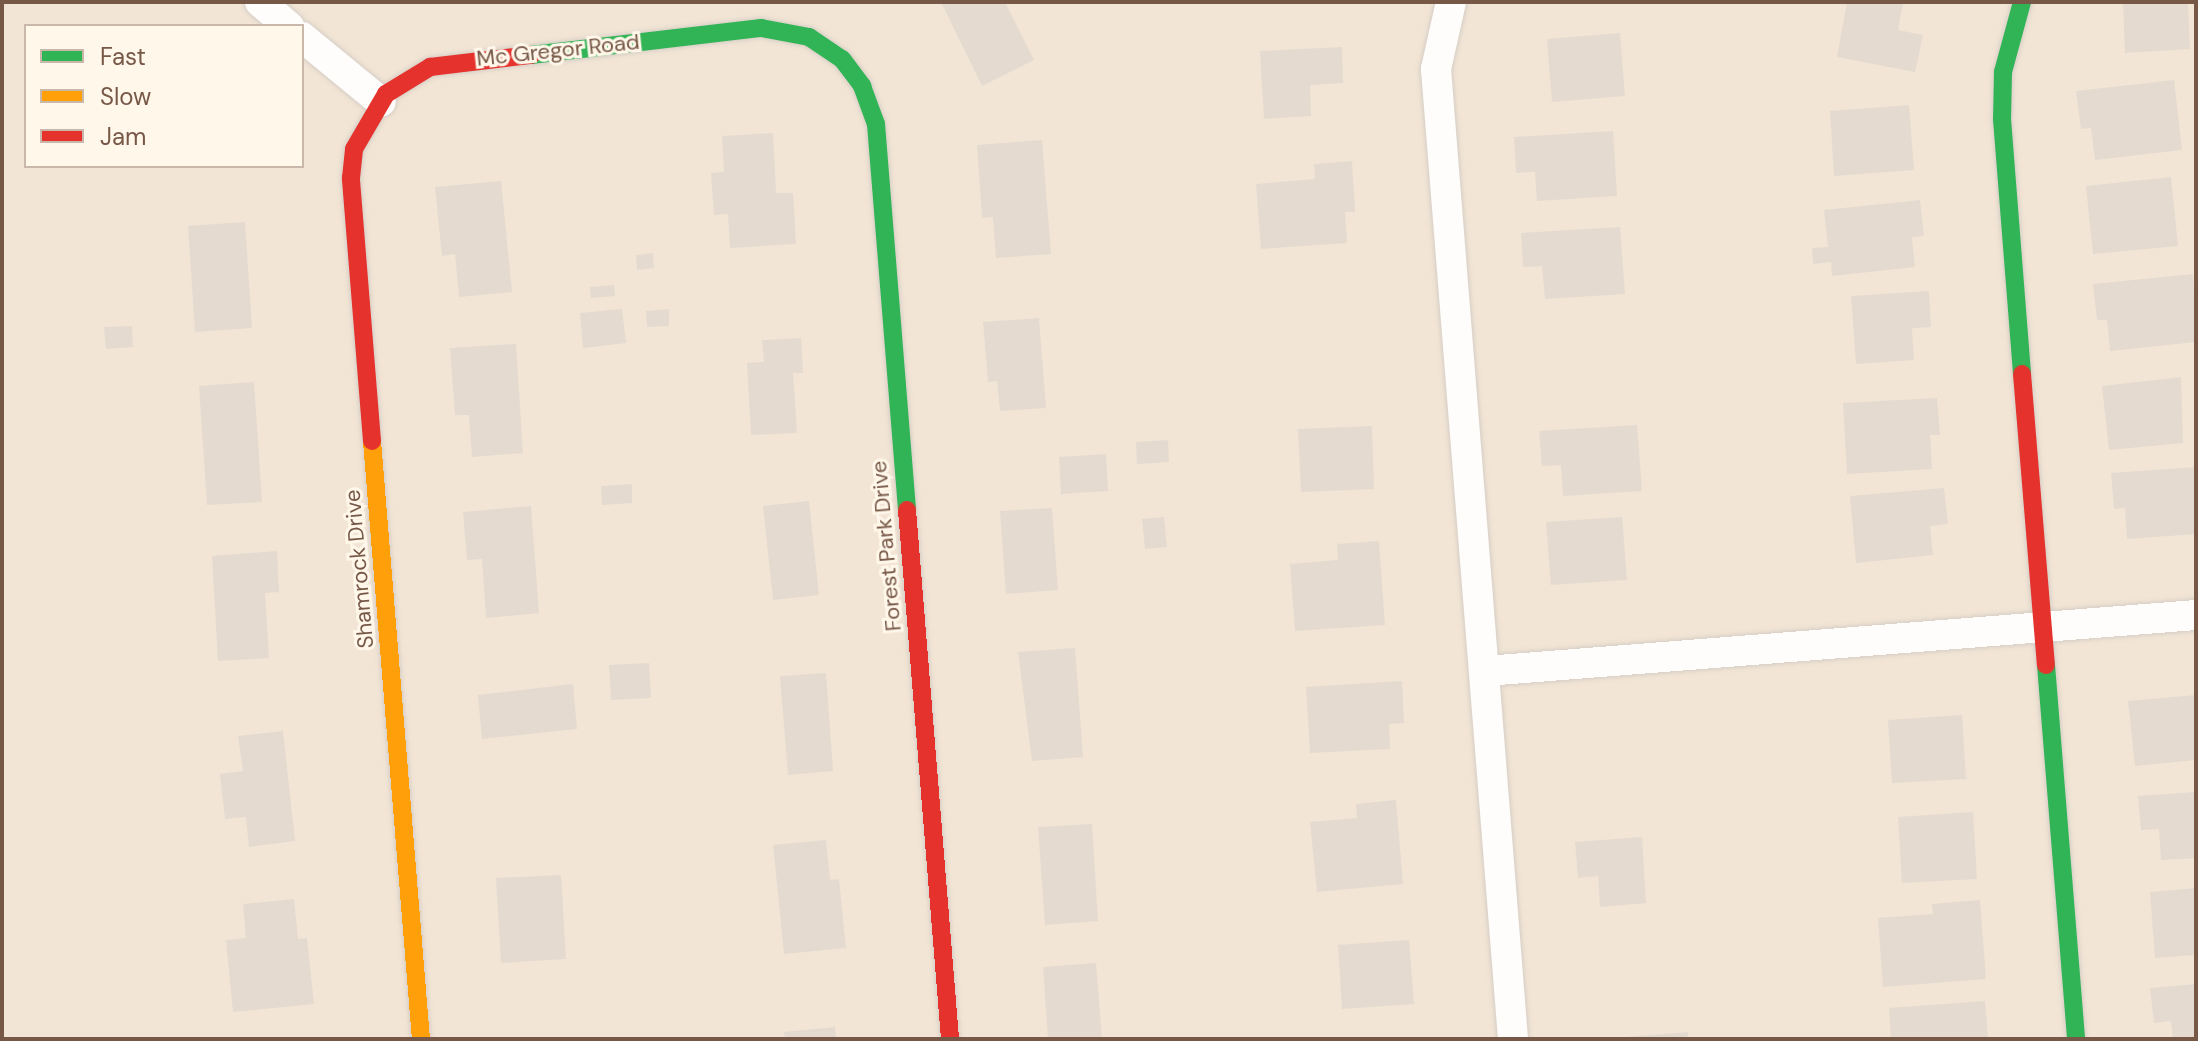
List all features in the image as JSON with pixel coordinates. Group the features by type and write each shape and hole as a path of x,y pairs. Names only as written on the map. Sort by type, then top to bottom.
{"street":[{"path":"260,2 287,24"},
{"path":"1451,2 1436,69 1513,1039"},
{"path":"2022,2 2003,72 2002,119 2076,1039"},
{"name":"Mc Gregor Road","path":"381,102 414,73 446,63 761,28 809,37 842,59"},
{"path":"304,39 381,102"},
{"name":"Forest Park Drive","path":"842,59 866,93 877,132 950,1039"},
{"name":"Shamrock Drive","path":"381,102 357,141 351,178 421,1039"},
{"path":"1486,671 2196,615"}],"shaded area":[{"path":"2,2 2196,2 2196,1039 2,1039"}],"building":[{"path":"941,2 1005,2 1034,60 982,86"},
{"path":"1847,2 1903,2 1898,30 1923,35 1915,72 1837,57"},
{"path":"2123,2 2188,2 2190,49 2125,53"},
{"path":"1620,33 1625,96 1552,102 1547,39"},
{"path":"1342,47 1343,83 1310,85 1311,116 1264,119 1260,51"},
{"path":"2174,80 2182,150 2095,160 2091,128 2081,129 2076,91"},
{"path":"1909,105 1914,170 1834,176 1830,111"},
{"path":"1613,131 1617,196 1537,201 1535,172 1516,173 1514,137"},
{"path":"773,133 776,193 793,193 796,244 730,248 728,214 714,215 711,173 724,172 722,136"},
{"path":"1042,140 1051,254 996,258 993,217 982,218 977,145"},
{"path":"1352,161 1355,212 1345,212 1347,243 1261,249 1256,184 1315,179 1314,164"},
{"path":"2171,177 2178,246 2093,254 2086,186"},
{"path":"501,181 512,292 459,297 455,254 442,256 435,187"},
{"path":"1920,200 1924,236 1912,237 1915,267 1832,276 1831,262 1813,264 1812,248 1828,247 1824,210"},
{"path":"245,222 252,328 195,332 188,226"},
{"path":"1620,227 1625,294 1545,299 1542,266 1523,267 1521,233"},
{"path":"653,253 654,268 637,270 636,255"},
{"path":"2193,274 2196,342 2110,351 2107,320 2097,320 2093,284"},
{"path":"614,285 615,296 591,298 590,287"},
{"path":"1929,291 1931,327 1912,328 1914,360 1856,364 1851,296"},
{"path":"622,309 626,343 583,348 580,313"},
{"path":"669,309 669,326 647,327 646,311"},
{"path":"1039,318 1046,408 1000,411 997,381 988,382 983,322"},
{"path":"132,326 133,347 106,349 104,327"},
{"path":"801,338 803,373 793,373 797,433 751,435 747,363 764,362 762,340"},
{"path":"516,344 523,453 472,457 469,415 455,415 450,348"},
{"path":"2181,377 2183,443 2109,450 2102,386"},
{"path":"254,382 262,502 207,505 199,386"},
{"path":"1937,398 1940,435 1930,435 1932,469 1847,474 1843,403"},
{"path":"1637,425 1642,491 1563,496 1561,465 1542,466 1539,431"},
{"path":"1372,426 1374,489 1301,492 1298,429"},
{"path":"1168,440 1169,462 1137,464 1136,442"},
{"path":"1106,454 1108,491 1061,494 1059,457"},
{"path":"2196,467 2196,534 2127,539 2125,508 2114,509 2111,473"},
{"path":"632,484 632,503 602,505 601,486"},
{"path":"1944,488 1948,524 1930,526 1933,555 1856,563 1850,496"},
{"path":"809,501 819,595 773,600 763,506"},
{"path":"531,506 539,613 486,618 482,559 467,560 463,512"},
{"path":"1052,508 1058,590 1006,594 1000,511"},
{"path":"1164,517 1167,547 1145,549 1142,519"},
{"path":"1622,517 1627,580 1551,585 1546,522"},
{"path":"1379,541 1385,625 1295,631 1290,564 1338,560 1337,544"},
{"path":"277,551 279,592 265,593 269,658 218,661 212,556"},
{"path":"1075,648 1083,757 1032,761 1018,652"},
{"path":"649,663 651,698 611,700 609,665"},
{"path":"826,673 833,771 788,775 780,676"},
{"path":"1402,681 1404,723 1389,724 1390,749 1310,753 1306,687"},
{"path":"573,684 577,729 482,739 478,695"},
{"path":"2196,695 2196,760 2135,766 2128,701"},
{"path":"1962,715 1966,779 1892,783 1888,720"},
{"path":"283,731 295,841 249,847 246,817 225,819 220,774 243,771 238,736"},
{"path":"2196,792 2196,858 2161,860 2159,829 2141,830 2138,796"},
{"path":"1396,800 1403,884 1317,892 1310,822 1357,818 1356,804"},
{"path":"1973,812 1977,879 1902,883 1898,817"},
{"path":"1092,824 1098,921 1045,925 1038,827"},
{"path":"1642,837 1646,903 1600,907 1598,876 1578,878 1575,842"},
{"path":"826,840 830,880 839,879 846,948 784,954 773,845"},
{"path":"561,875 566,959 501,963 496,878"},
{"path":"2196,888 2196,955 2155,958 2150,892"},
{"path":"294,899 298,939 307,938 314,1004 233,1012 226,940 246,938 243,904"},
{"path":"1980,900 1986,979 1883,987 1878,918 1933,914 1932,904"},
{"path":"1409,940 1414,1004 1342,1009 1338,945"},
{"path":"1096,963 1102,1039 1048,1039 1043,967"},
{"path":"2196,984 2196,1039 2173,1039 2171,1021 2154,1023 2150,988"},
{"path":"1985,1001 1988,1039 1891,1039 1889,1008"},
{"path":"835,1027 836,1039 785,1039 784,1032"},
{"path":"1688,1032 1688,1039 1624,1039 1624,1037"}],"traffic: fast":[{"path":"2022,2 2003,72 2002,119 2022,374"},
{"path":"531,55 761,28 809,37 842,59 862,86 876,124 907,510"},
{"path":"2046,665 2076,1039"}],"traffic: slow":[{"path":"372,441 421,1039"}],"traffic: jam":[{"path":"372,441 351,178 354,149 386,94 430,67 531,55"},
{"path":"2022,374 2046,665"},
{"path":"907,510 950,1039"}]}
